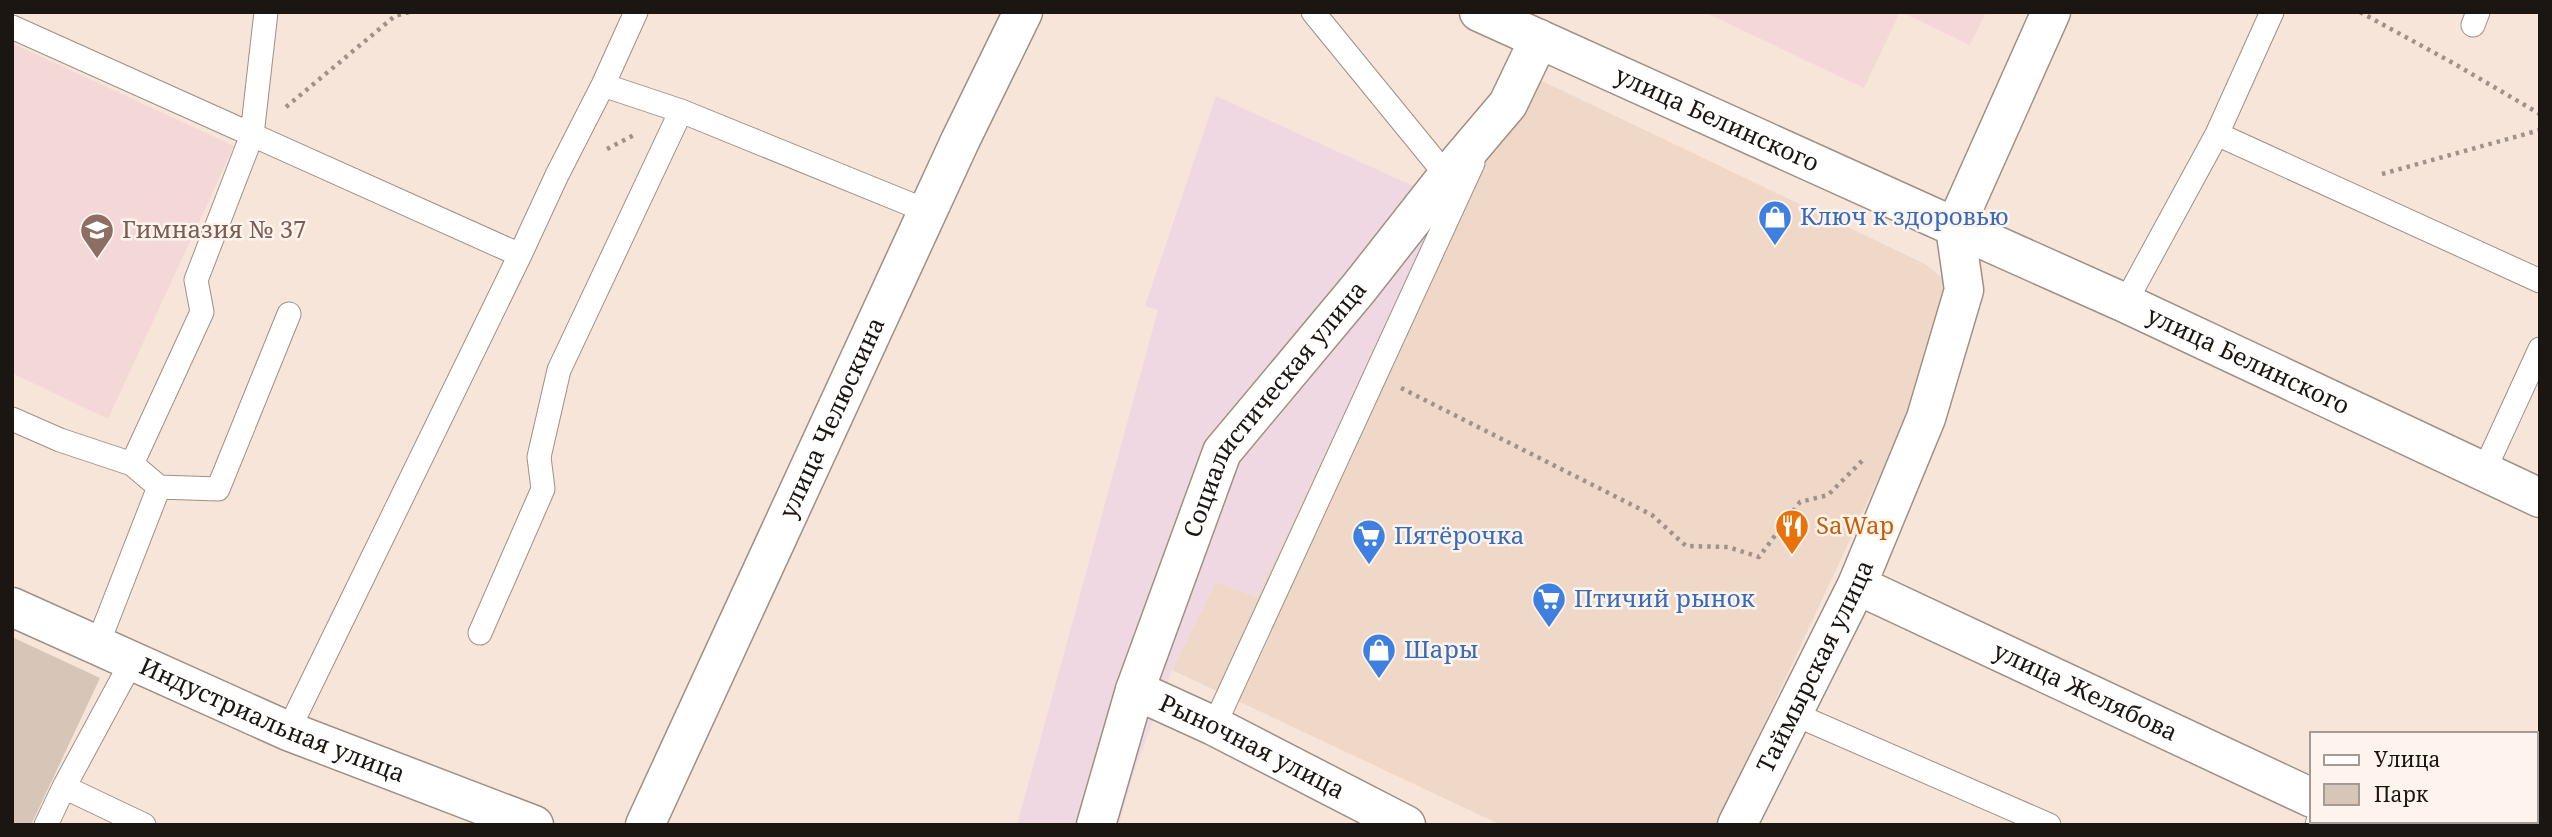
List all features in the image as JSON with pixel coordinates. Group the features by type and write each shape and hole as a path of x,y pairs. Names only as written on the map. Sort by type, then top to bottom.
{"street":[{"name":"улица Челюскина","path":"645,825 927,211 1023,12"},
{"name":"улица Белинского","path":"1479,12 2125,303 2540,498"},
{"path":"1955,228 2051,12"},
{"name":"Социалистическая улица","path":"1096,825 1135,690 1222,452 1508,104 1539,39"},
{"name":"Таймырская улица","path":"1737,825 1857,585 1926,418 1964,290 1955,228"},
{"name":"улица Желябова","path":"1857,585 2310,797"},
{"name":"Индустриальная улица","path":"12,607 288,731 534,825"},
{"name":"Рыночная улица","path":"1135,690 1214,726 1406,825"}],"lane":[{"path":"132,464 202,312 196,280 252,135 266,12"},
{"path":"288,731 636,12"},
{"path":"1313,12 1447,176"},
{"path":"2125,303 2217,134 2272,12"},
{"path":"12,27 520,255"},
{"path":"603,85 681,111 927,211"},
{"path":"480,633 542,489 539,457 559,370 681,111"},
{"path":"1214,726 1491,124"},
{"path":"2217,134 2540,281"},
{"path":"12,419 60,440 132,464 159,487 218,489 289,314"},
{"path":"2484,471 2540,349"},
{"path":"97,646 159,487"},
{"path":"46,825 132,661"},
{"path":"1794,714 2049,825"},
{"path":"64,787 144,825"}],"path":[{"path":"252,135 395,16 409,12"},
{"path":"2360,12 2540,114"},
{"path":"557,175 681,111"},
{"path":"2333,188 2540,130"},
{"path":"1375,375 1652,515 1686,546 1728,547 1759,557 1800,502 1828,495 1871,453"}],"shaded area":[{"path":"1704,12 1900,12 1864,88"},
{"path":"1901,12 1986,12 1970,45"},
{"name":"Гимназия № 37","path":"12,43 234,146 108,419 12,373"},
{"path":"1509,65 1925,264 1952,286 1944,338 1717,825 1501,825 1172,670 1216,582 1257,597"},
{"path":"1216,96 1446,201 1257,597 1216,582 1172,670 1134,772 1119,825 1017,825 1158,310 1145,306"}],"green space":[{"path":"12,637 100,678 31,825 12,825"}],"place":[{"name":"Ключ к здоровью","path":"1775,247"},
{"name":"Гимназия № 37","path":"97,260"},
{"name":"SaWap","path":"1792,556"},
{"name":"Пятёрочка","path":"1369,566"},
{"name":"Птичий рынок","path":"1549,629"},
{"name":"Шары","path":"1379,680"}]}
